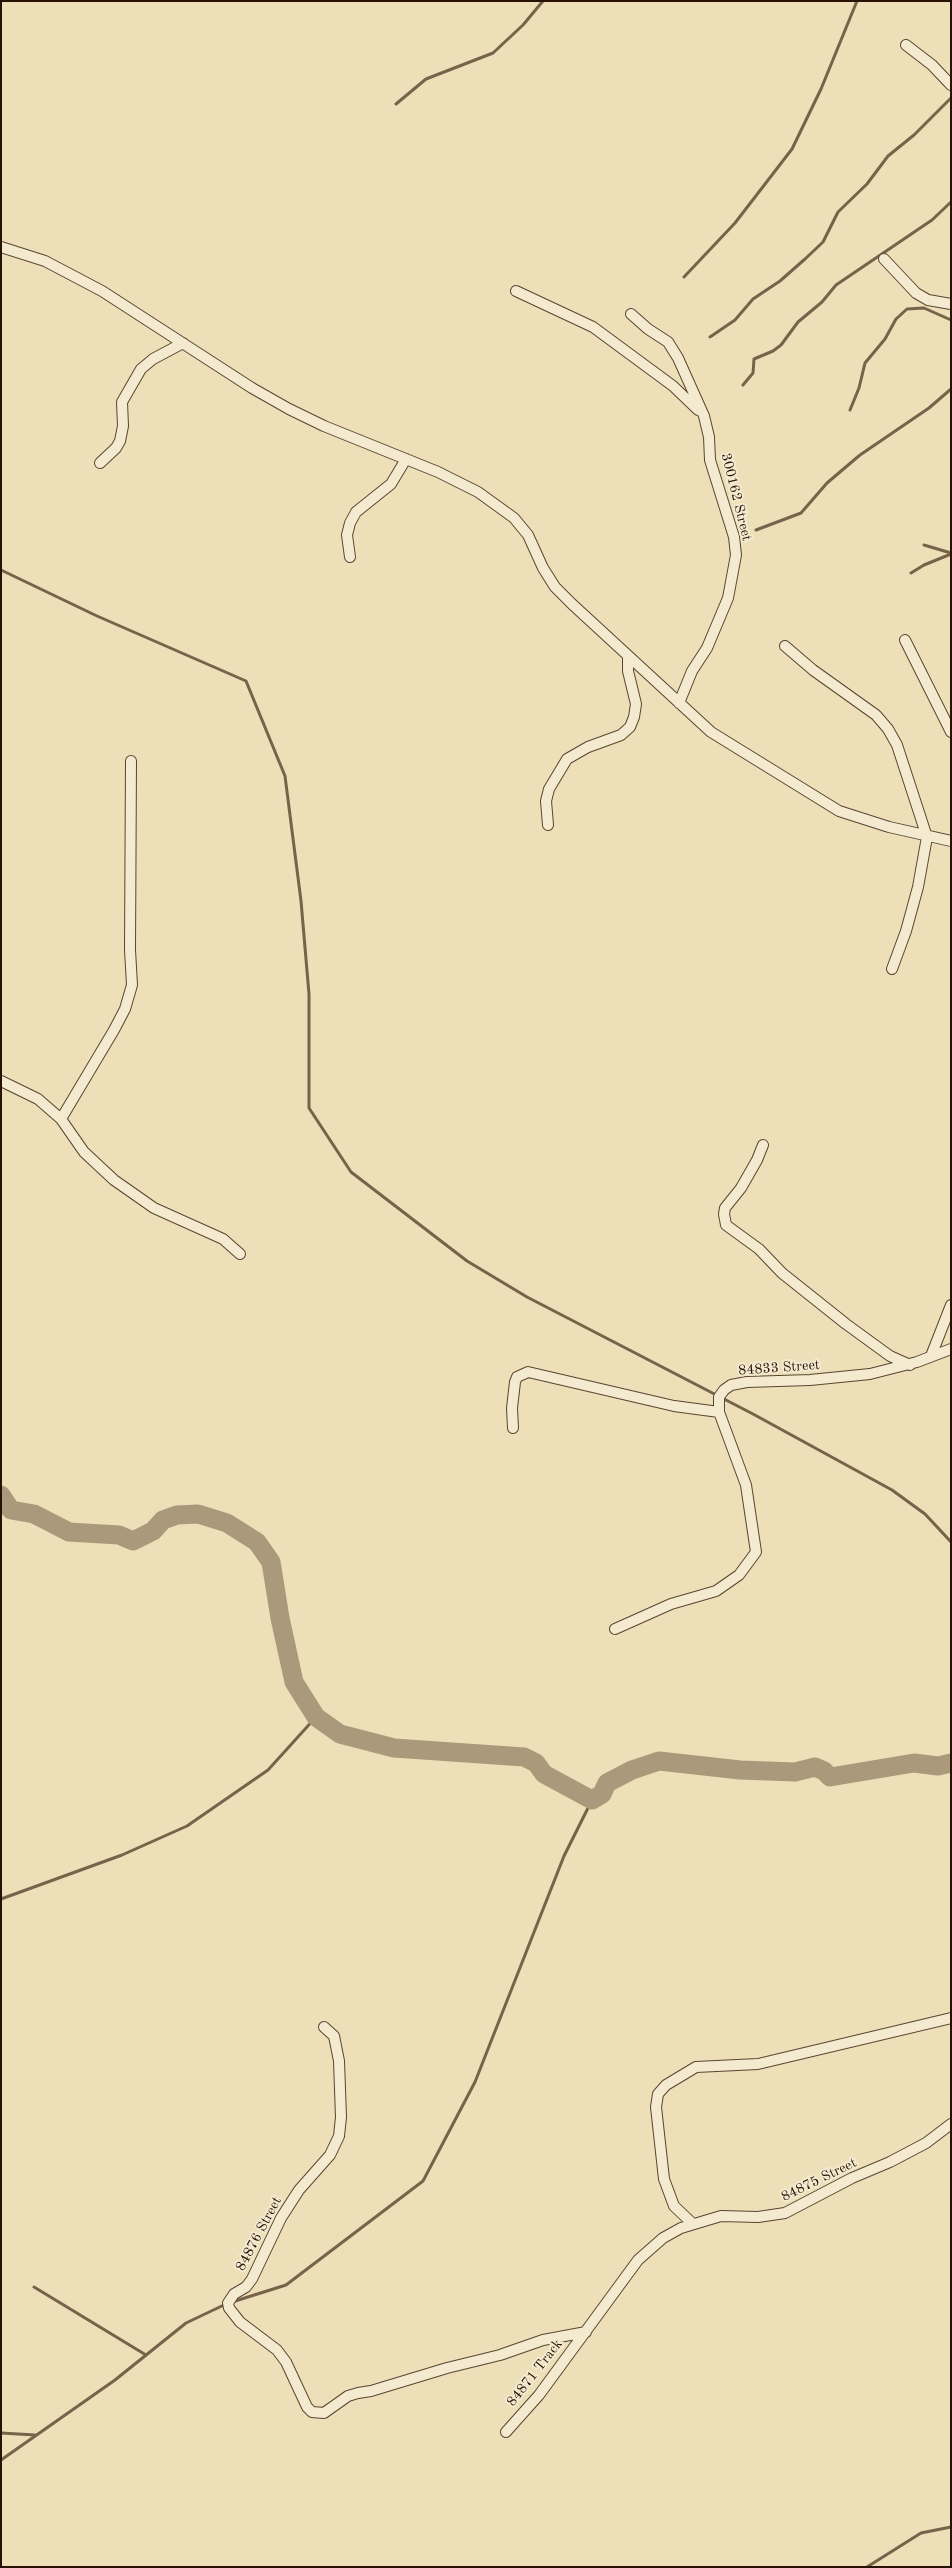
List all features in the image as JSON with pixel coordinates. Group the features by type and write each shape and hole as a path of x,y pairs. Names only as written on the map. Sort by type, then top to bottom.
{"street":[{"path":"906,45 932,66 951,85"},
{"path":"1,247 44,261 102,290 252,388 324,426 478,492 514,518 528,535 543,568 556,587 628,657 711,732 839,811 927,837 951,841"},
{"path":"884,260 916,293 928,300 951,304"},
{"path":"516,291 592,327 673,386 704,416"},
{"name":"300162 Street","path":"631,314 640,323 673,347 704,416 709,436 710,460 734,537 736,555 728,598 707,648 692,671 679,703"},
{"path":"100,464 116,448 120,441 123,426 122,402 130,384 141,368 153,359 183,343"},
{"path":"350,558 347,535 350,523 356,512 391,484 406,460"},
{"path":"905,640 951,732"},
{"path":"785,646 812,670 876,715 888,729 897,745 927,837 918,887 906,931 892,969"},
{"path":"548,825 546,812 549,789 567,759 588,747 620,735 630,727 636,704 628,671 628,657"},
{"path":"60,1119 114,1030 125,1009 132,985 130,950 131,761"},
{"path":"1,1081 38,1099 60,1119 84,1152 114,1180 154,1208 223,1240 240,1254"},
{"path":"763,1145 741,1188 725,1208 726,1225 758,1249 782,1273 846,1324 890,1356 910,1364"},
{"path":"931,1356 951,1305"},
{"name":"84833 Street","path":"719,1412 719,1397 730,1385 747,1382 810,1380 870,1374 910,1364 951,1349"},
{"path":"513,1428 514,1382 517,1377 528,1372 682,1407 719,1412 746,1486 756,1552 752,1560 739,1574 716,1591 671,1604 615,1630"},
{"path":"693,2224 674,2206 664,2179 656,2107 658,2094 666,2085 696,2067 758,2064 951,2018"},
{"name":"84876 Street","path":"324,2027 334,2036 338,2061 340,2117 338,2136 330,2155 299,2190 281,2218 252,2279 246,2287 234,2294 228,2303 229,2308 240,2322 277,2350 286,2362 307,2408 312,2412 324,2413 348,2396 500,2355 543,2340 586,2332"},
{"name":"84875 Street","path":"586,2332 638,2260 664,2238 693,2224 721,2216 758,2217 785,2212 926,2143 951,2124"},
{"name":"84871 Track","path":"506,2432 539,2395 586,2332"}],"waterway":[{"path":"396,104 426,79 493,53 523,25 543,1"},
{"path":"684,277 735,223 792,149 821,89 857,1"},
{"path":"710,337 735,320 753,299 780,281 823,242 838,212 867,184 888,156 914,135 951,98"},
{"path":"743,385 753,373 754,359 773,351 781,345 798,322 822,302 836,285 932,220 951,202"},
{"path":"850,410 859,388 865,363 885,339 896,319 907,309 924,308 951,320"},
{"path":"756,530 801,513 827,483 860,455 929,408 951,389"},
{"path":"924,545 951,553"},
{"path":"911,573 924,565 951,554"},
{"path":"1,570 97,616 246,681 285,776 301,901 309,994 309,1108 351,1172 467,1261 527,1297 753,1414 892,1490 925,1514 951,1542"},
{"path":"1,1495 11,1510 34,1514 69,1532 119,1535 133,1541 153,1531 163,1520 177,1515 198,1514 227,1523 257,1542 271,1562 280,1618 294,1682 316,1717 340,1734 394,1748 524,1757 536,1763 544,1774 592,1800 602,1794 607,1783 632,1770 659,1761 740,1770 795,1772 815,1767 824,1771 830,1777 914,1763 938,1766 951,1763"},
{"path":"1,1899 122,1855 187,1826 268,1770 316,1717"},
{"path":"232,2302 286,2285 423,2181 475,2082 564,1856 592,1800"},
{"path":"34,2287 146,2355"},
{"path":"1,2460 115,2380 186,2323 226,2304"},
{"path":"1,2433 35,2435"},
{"path":"867,2567 921,2533 951,2527"}]}
